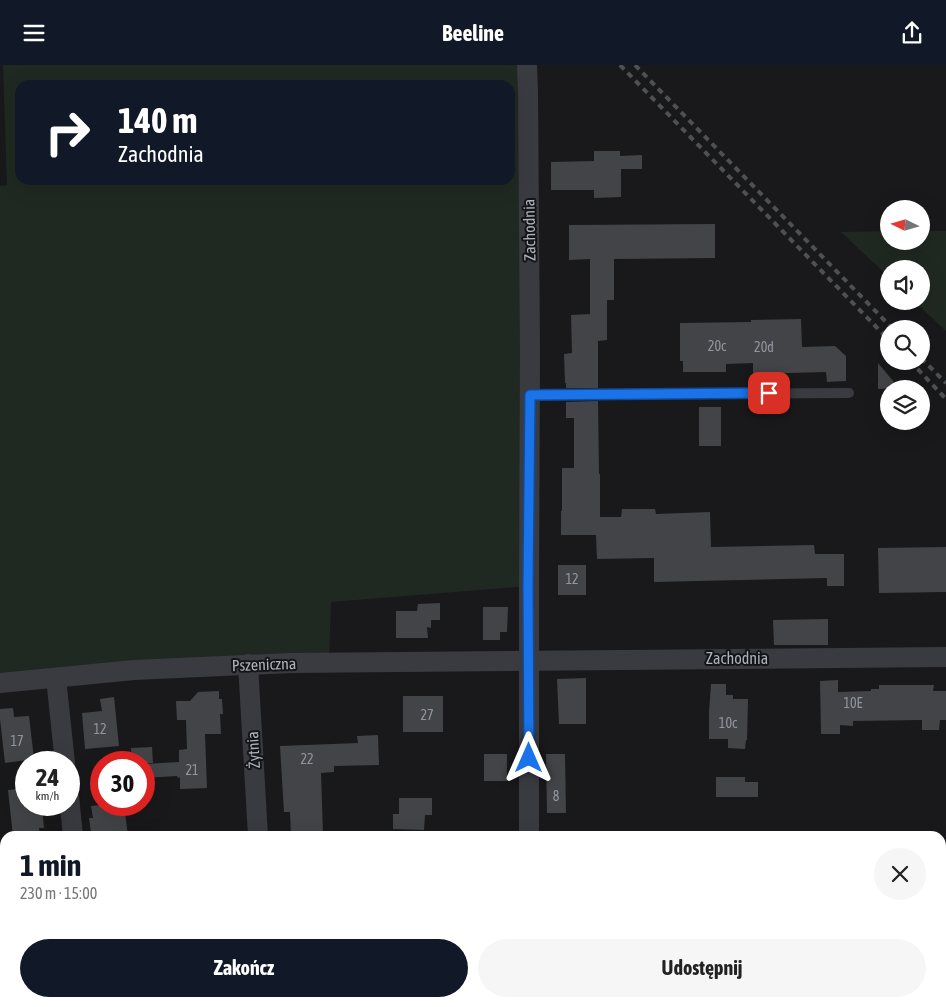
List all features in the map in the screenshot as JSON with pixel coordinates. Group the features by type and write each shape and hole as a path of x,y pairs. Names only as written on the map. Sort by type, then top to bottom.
{"street":[{"name":"Zachodnia","path":"527,65 530,395 529,831"},
{"name":"Zachodnia","path":"529,660 946,657"},
{"name":"Pszeniczna","path":"0,683 134,670 248,664 529,660"},
{"name":"Żytnia","path":"248,664 258,831"},
{"path":"56,678 64,751"},
{"path":"71,816 72,831"}],"lane":[{"path":"530,395 849,393"}],"shaded area":[{"path":"3,65 527,65 529,586 331,602 329,662 0,683 0,186 7,185"},
{"path":"880,231 880,250 930,250 930,231 946,231 946,331 924,310 930,310 930,260 880,260 880,269 841,232"}],"building":[{"path":"594,151 620,151 620,156 642,155 642,169 621,169 621,197 594,198 594,190 551,190 551,162 594,161"},
{"path":"715,224 715,258 614,259 614,300 607,300 607,340 598,341 598,388 566,388 564,354 572,353 571,315 590,314 590,259 569,260 569,225"},
{"path":"801,319 802,347 835,346 846,356 846,381 827,382 826,372 753,374 753,363 726,364 726,372 683,372 683,361 680,361 680,323"},
{"path":"878,363 880,370 884,370 892,380 880,380 880,389 878,389"},
{"path":"598,401 600,517 621,517 622,509 655,509 656,514 710,512 711,547 814,545 815,554 844,554 844,586 827,586 827,578 654,582 654,558 597,559 596,535 561,535 562,468 574,468 574,418 566,418 566,402"},
{"path":"699,407 721,407 721,446 699,446"},
{"path":"946,547 946,592 879,593 878,548"},
{"path":"558,565 586,565 586,595 558,595"},
{"path":"440,603 440,620 431,620 431,628 427,627 428,638 396,638 396,611 417,611 418,604"},
{"path":"483,607 508,607 507,632 500,632 500,640 483,640"},
{"path":"828,619 828,645 774,645 773,620"},
{"path":"586,678 586,724 559,724 557,679"},
{"path":"838,680 838,692 871,691 871,689 879,689 879,685 934,685 933,691 946,691 946,720 940,720 939,730 922,730 922,720 853,721 853,726 840,725 840,734 821,734 820,681"},
{"path":"711,684 726,684 726,695 733,695 733,699 748,699 745,749 728,748 728,739 709,739"},
{"path":"219,691 219,699 222,699 223,714 220,714 221,734 205,734 207,788 180,789 180,777 155,777 155,763 179,762 179,750 187,749 186,720 177,720 176,701 190,701 198,692"},
{"path":"403,696 443,696 443,732 403,732"},
{"path":"114,697 119,746 85,749 82,713 102,711 100,699"},
{"path":"13,708 14,717 29,716 33,751 15,751 15,762 5,763 0,709"},
{"path":"378,735 379,765 334,766 334,772 321,773 323,831 291,831 290,812 284,812 280,746 358,743 357,736"},
{"path":"152,747 152,751 131,751 131,748"},
{"path":"484,754 507,754 507,781 484,781"},
{"path":"546,754 565,754 566,813 547,813"},
{"path":"716,777 745,777 745,782 758,782 758,797 716,797"},
{"path":"15,789 15,816 43,816 44,828 39,828 39,831 12,831 8,790"},
{"path":"399,798 432,798 432,815 425,815 424,830 393,829 393,814 399,814"},
{"path":"93,816 125,816 127,831 91,831 89,818 93,818"}],"railway":[{"path":"620,65 880,331"},
{"path":"635,65 884,320"},
{"path":"930,367 946,383"},
{"path":"919,370 946,399"}],"route":[{"path":"529,758 530,395 769,393"}]}
